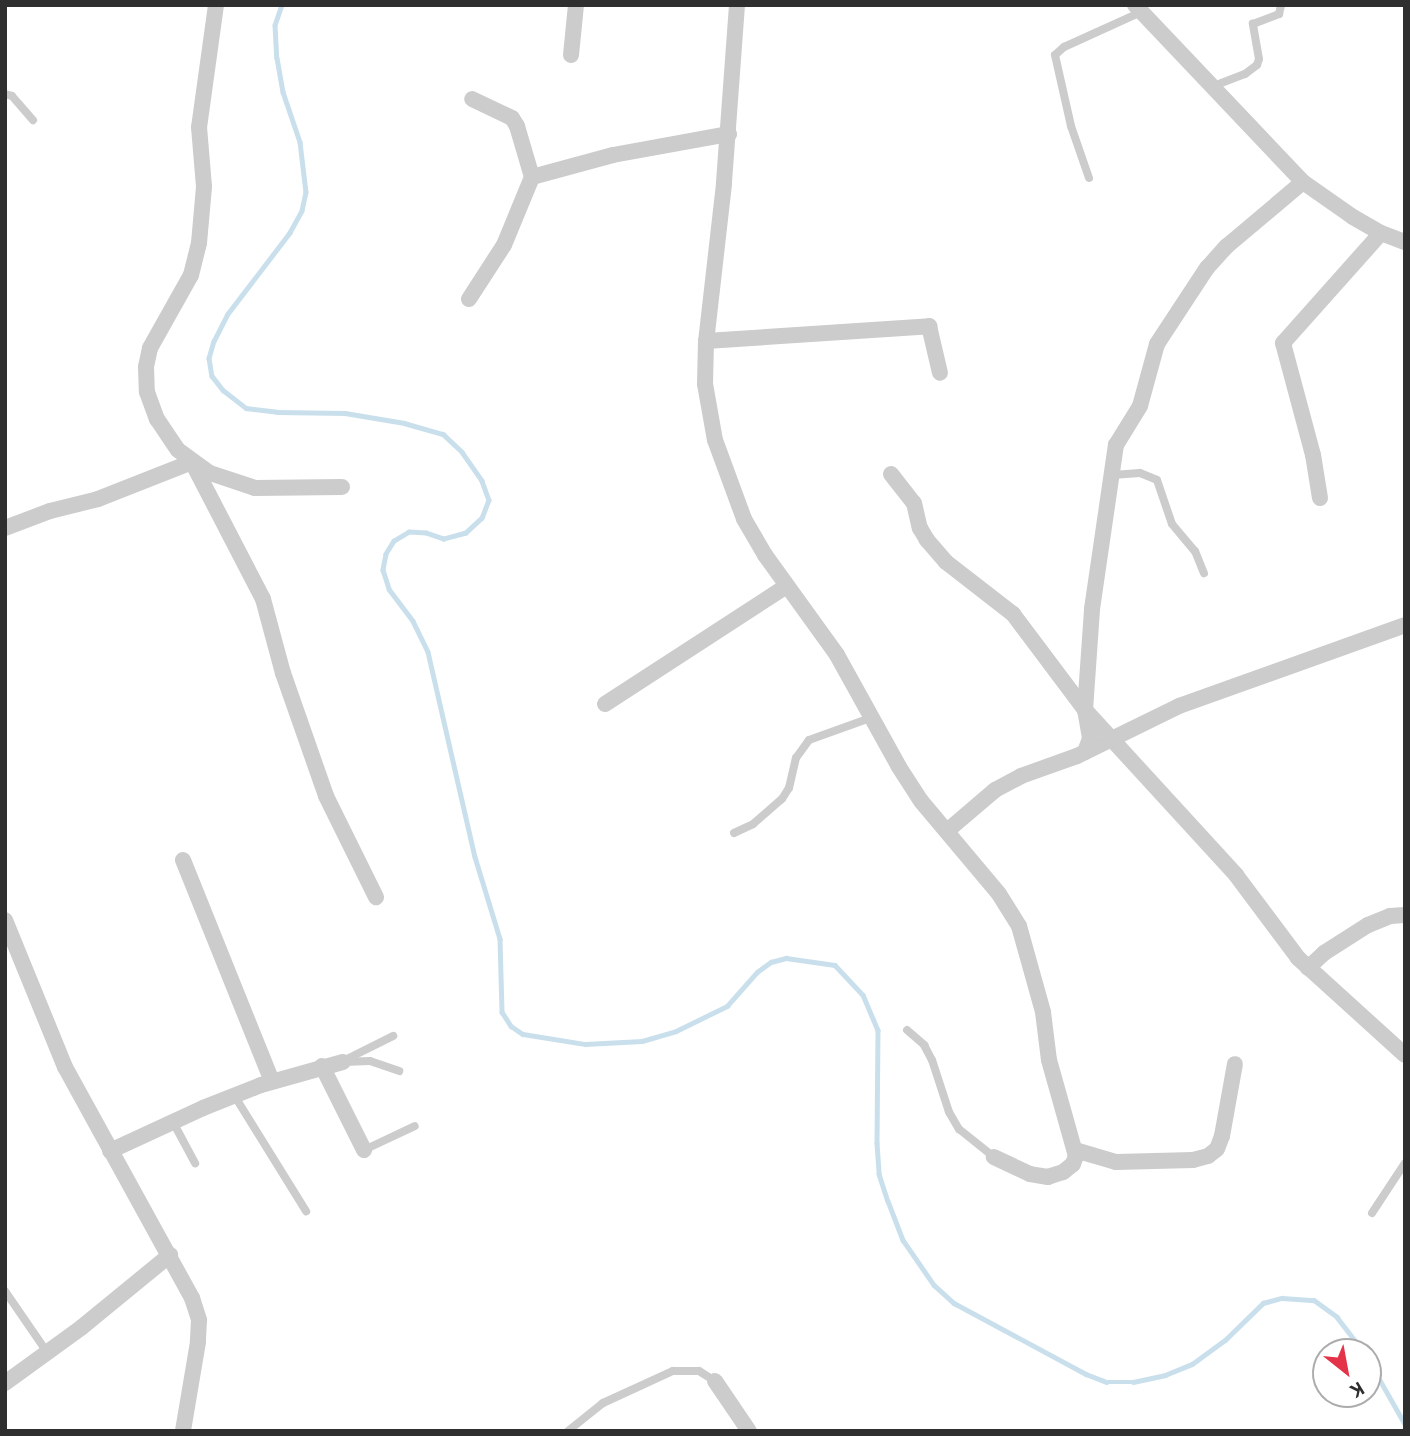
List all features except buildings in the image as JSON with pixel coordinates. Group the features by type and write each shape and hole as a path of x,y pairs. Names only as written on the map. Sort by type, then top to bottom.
{"street":[{"path":"216,5 199,127 204,187 199,243 191,275 150,348 146,367 147,392 157,419 178,450 210,473 255,488 342,487"},
{"path":"571,54 576,5"},
{"path":"737,5 729,134 706,341 707,405 728,480 744,519 787,586 837,654 899,767 921,801 999,894 1019,926 1043,1012 1049,1060 1075,1150 1073,1164 1063,1172 1048,1177 1030,1174 994,1157"},
{"path":"1138,9 1303,182 1381,233 1405,242"},
{"path":"469,299 505,245 532,177 517,126 512,118 472,99"},
{"path":"532,177 613,155 729,134"},
{"path":"1085,752 1090,738 1085,710 1092,609 1116,445 1140,406 1152,357 1165,330 1208,268 1227,246 1303,182"},
{"path":"1320,498 1312,455 1283,343 1381,233"},
{"path":"706,341 929,326 940,373"},
{"path":"5,528 51,511 99,499 192,462"},
{"path":"192,462 259,591 326,796 376,897"},
{"path":"891,474 914,503 927,540 946,562 1013,614 1085,710 1236,875 1308,968 1405,1055"},
{"path":"605,704 787,586"},
{"path":"947,831 1007,783 1085,752 1179,706 1405,625"},
{"path":"183,860 272,1081"},
{"path":"1308,968 1324,953 1368,925 1390,916 1405,915"},
{"path":"5,920 65,1067 192,1298 199,1320 195,1372 183,1431"},
{"path":"110,1152 234,1095 272,1081 343,1062"},
{"path":"1075,1150 1116,1162 1193,1160 1208,1156 1217,1149 1222,1136 1235,1064"},
{"path":"323,1066 365,1150"},
{"path":"5,1383 170,1255"},
{"path":"715,1381 749,1431"}],"lane":[{"path":"1212,87 1245,74 1257,65 1259,59 1253,24 1279,14 1281,5"},
{"path":"1089,178 1074,135 1055,55 1064,47 1138,9"},
{"path":"5,94 12,96 33,120"},
{"path":"1112,475 1140,472 1157,480 1172,524 1195,551 1204,573"},
{"path":"734,833 753,824 782,799 789,788 796,758 809,740 873,717"},
{"path":"907,1030 924,1045 933,1060 949,1112 959,1129 994,1157"},
{"path":"343,1062 393,1036"},
{"path":"343,1062 370,1061 400,1071"},
{"path":"234,1095 306,1211"},
{"path":"173,1122 195,1163"},
{"path":"365,1150 415,1126"},
{"path":"1372,1213 1405,1163"},
{"path":"5,1292 47,1352"},
{"path":"568,1431 603,1403 673,1371 699,1371 715,1381"}],"waterway":[{"path":"282,5 275,25 277,58 283,92 300,142 306,192 302,211 290,233 228,314 214,341 209,358 212,376 223,390 246,408 277,412 345,413 404,423 443,434 462,452 482,481 489,500 482,518 466,533 444,539 426,533 409,532 394,541 386,554 383,570 389,589 413,621 428,652 475,857 500,939 502,1012 511,1026 523,1034 585,1044 642,1041 676,1031 727,1006 757,972 771,962 786,958 835,965 863,995 878,1030 877,1143 879,1174 888,1201 903,1240 934,1285 954,1303 1086,1374 1107,1382 1133,1382 1165,1375 1192,1364 1225,1340 1263,1303 1282,1298 1314,1300 1337,1317 1353,1338"},
{"path":"1382,1384 1405,1424"}]}
